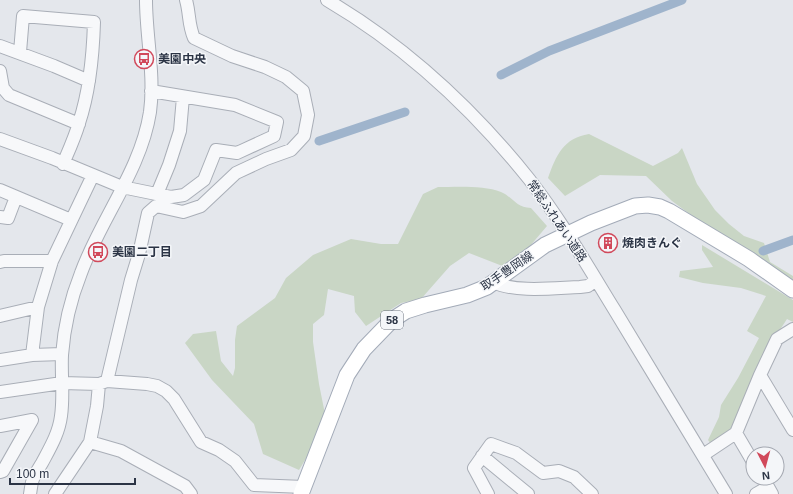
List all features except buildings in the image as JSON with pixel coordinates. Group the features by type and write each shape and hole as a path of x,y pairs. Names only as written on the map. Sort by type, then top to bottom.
{"main road":[{"name":"取手豊岡線","path":"302,491 347,375 364,349 392,320 406,311 467,295 487,287 545,245 568,233 635,206 648,205 660,207 749,259 793,290"}],"street":[{"path":"30,494 32,480 56,435 61,416 62,354 74,294 81,272 137,157 150,112 152,91 146,0"},
{"path":"55,494 90,442 103,382 139,254 148,213 156,206 183,212 201,206 236,173 266,159 291,150 304,136 308,115 302,91 286,78 265,67 232,56 194,38 189,28 186,0"},
{"name":"常総ふれあい道路","path":"327,0 383,37 451,94 507,152 530,180 568,233 726,494"},
{"path":"20,52 23,16 94,22 90,82 79,124 63,164"},
{"path":"0,46 20,52 90,82"},
{"path":"0,71 3,88 9,95 79,124"},
{"path":"0,140 52,158 63,164 122,187 171,197 184,195 204,180 216,150 237,153 274,136 277,122 235,105 152,91"},
{"path":"157,194 169,165 180,131 183,97"},
{"path":"32,355 38,307 52,261 93,175"},
{"path":"0,190 71,220"},
{"path":"0,217 8,218 16,197"},
{"path":"0,262 52,261"},
{"path":"494,282 502,286 520,289 580,288 588,286 596,280"},
{"path":"0,316 38,307"},
{"path":"703,455 736,433 777,339 793,329"},
{"path":"0,360 32,355 62,354"},
{"path":"760,375 793,430"},
{"path":"0,392 62,383 103,382 147,384 157,386 166,390 174,399 201,442 220,450 235,462 250,489 302,491"},
{"path":"0,426 32,420 3,471 0,472"},
{"path":"736,433 745,448"},
{"path":"90,442 121,451 185,486 191,494"},
{"path":"488,494 474,468 491,444 516,453 543,473 559,471 574,477 592,494"},
{"path":"482,456 528,494"},
{"path":"756,494 767,486"}],"green space":[{"path":"589,134 653,166 678,153 682,148 697,184 715,210 744,236 764,243 770,262 793,276 793,282 691,215 672,201 646,176 600,175 565,196 548,178 551,170 558,155 567,144 573,139"},
{"path":"438,187 478,187 501,192 518,204 526,208 531,208 547,226 530,246 505,267 469,253 450,266 421,299 401,303 366,326 355,312 354,296 328,289 324,315 313,324 313,342 325,414 319,437 299,470 263,454 254,424 212,380 185,343 193,334 216,331 221,361 233,376 235,368 235,340 237,326 275,298 286,278 313,255 351,239 381,244 398,244 423,194"},
{"path":"702,245 793,300 793,322 787,319 770,345 729,432 711,444 708,440 719,417 721,405 738,378 759,338 747,331 766,296 741,288 703,283 679,277 680,271 713,267 702,250"}],"waterway":[{"path":"501,75 549,51 682,0"},
{"path":"319,141 405,112"},
{"path":"763,251 793,240"}],"place":[{"name":"美園中央","path":"144,59"},
{"name":"焼肉きんぐ","path":"608,243"},
{"name":"美園二丁目","path":"98,252"}]}
